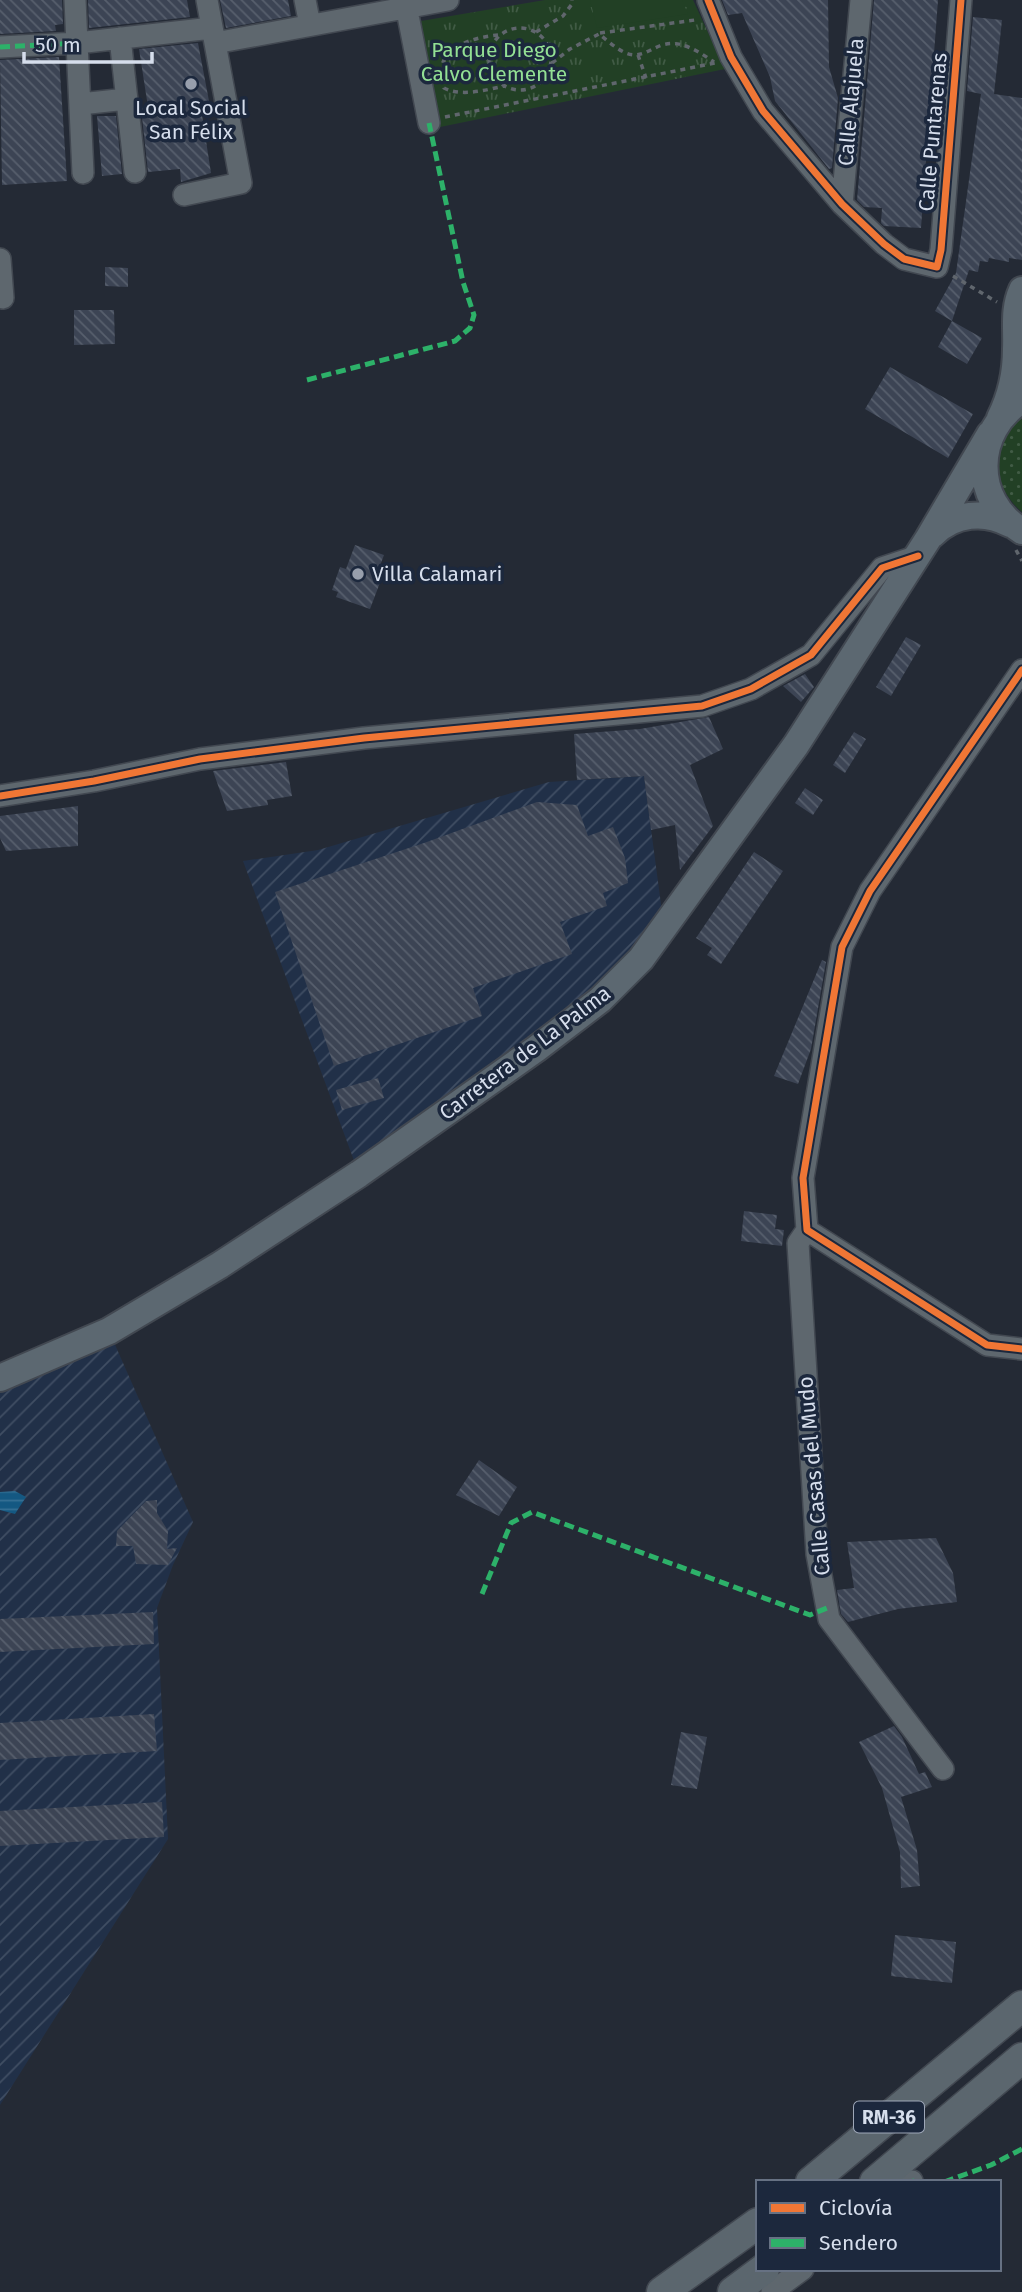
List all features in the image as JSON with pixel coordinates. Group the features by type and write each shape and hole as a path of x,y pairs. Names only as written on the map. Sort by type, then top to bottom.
{"highway":[{"name":"RM-36","path":"813,2180 1022,2006"},
{"name":"RM-36","path":"877,2180 1022,2058"},
{"path":"662,2292 756,2224"},
{"path":"733,2292 761,2271"}],"main road":[{"path":"1016,313 1015,367 1007,403 995,427 983,466 986,486 995,506 1019,531"},
{"path":"995,427 1022,400"},
{"name":"Carretera de La Palma","path":"0,1378 109,1331 220,1265 359,1174 536,1049 600,1000 641,959 796,746 924,547 995,427"},
{"name":"Carretera de La Palma","path":"924,547 945,524 977,515 990,515 1019,531"}],"street":[{"path":"75,0 83,173"},
{"path":"184,195 241,183 207,0"},
{"path":"305,0 310,25"},
{"path":"0,47 120,38 214,35 310,25 406,4 448,0"},
{"path":"708,0 732,57 763,111 842,204 884,244 904,258 937,267"},
{"name":"Calle Alajuela","path":"842,204 861,0"},
{"name":"Calle Puntarenas","path":"937,267 941,250 961,0"},
{"path":"406,4 429,122"},
{"path":"120,38 135,172"},
{"path":"80,104 127,99"},
{"path":"0,259 3,298"},
{"path":"0,796 94,781 200,759 364,738 702,706 751,689 811,655 882,568 924,547"},
{"name":"Calle Casas del Mudo","path":"943,1769 829,1619 817,1554 798,1243 807,1230 803,1178 842,947 870,891 1022,670"},
{"path":"807,1230 987,1345 1022,1349"},
{"path":"772,2292 800,2271"}],"path":[{"path":"535,32 563,16 572,0"},
{"path":"551,64 547,44 535,32 519,27 463,43 451,52 441,69 444,88 450,91 481,91 504,86 522,90 542,81 551,64 579,43 599,34 695,20"},
{"path":"500,34 492,44 489,55 491,69 496,79 504,86"},
{"path":"429,122 715,64 697,50 679,44 664,44 645,54 628,54 599,34"},
{"path":"638,54 646,78"},
{"path":"937,267 1016,313"}],"shaded area":[{"path":"644,776 664,927 641,959 359,1174 243,861 318,850 549,782"},
{"path":"109,1331 193,1522 157,1608 168,1839 0,2105 0,1380"}],"green space":[{"name":"Parque Diego Calvo Clemente","path":"545,0 693,0 725,69 440,127 421,21"},
{"path":"590,0 682,0 688,14 597,28"},
{"path":"1022,414 1022,512 1003,487 997,456 1004,436"}],"water":[{"path":"15,1491 26,1497 15,1514 0,1510 0,1492"}],"building":[{"path":"0,0 62,0 63,24 55,25 56,31 0,34"},
{"path":"88,0 187,0 190,17 89,28"},
{"path":"220,0 288,0 291,16 226,28"},
{"path":"722,0 828,0 829,67 838,98 832,168 829,169 775,101 770,77 742,13 728,15"},
{"path":"874,0 938,0 921,228 884,226 881,223 882,208 864,207 857,200"},
{"path":"973,17 1002,20 994,94 1022,98 1022,260 1009,258 1009,262 989,258 988,262 980,261 978,272 969,270 952,321 935,311 956,273 981,94 967,91"},
{"path":"198,43 209,101 200,102 211,173 181,182 180,169 148,172 141,108 148,107 139,49"},
{"path":"59,57 67,181 2,185 0,60"},
{"path":"97,116 116,116 122,174 102,176"},
{"path":"105,267 128,268 128,287 105,286"},
{"path":"74,310 114,310 115,344 74,345"},
{"path":"952,321 982,338 967,364 938,347"},
{"path":"890,367 973,414 948,458 865,409"},
{"name":"Villa Calamari","path":"355,545 384,555 375,579 381,580 370,609 336,597 338,592 332,590 340,567 346,569"},
{"path":"906,637 921,645 891,696 876,687"},
{"path":"805,674 814,687 801,702 783,686"},
{"path":"709,717 723,749 690,765 713,826 680,870 675,825 651,830 644,776 577,780 574,734 640,729"},
{"path":"854,732 866,739 845,773 833,765"},
{"path":"286,762 292,796 267,800 268,805 227,811 213,771"},
{"path":"805,788 823,800 813,815 795,803"},
{"path":"537,802 577,805 588,836 613,827 625,858 628,883 603,893 607,906 560,922 572,954 473,988 482,1016 334,1066 275,892"},
{"path":"78,806 78,846 6,851 0,838 0,816"},
{"path":"754,852 783,871 721,964 707,955 712,948 696,938"},
{"path":"822,960 826,962 811,1049 798,1084 774,1076"},
{"path":"378,1078 384,1098 342,1110 336,1090"},
{"path":"744,1211 777,1215 775,1229 784,1230 782,1246 741,1241"},
{"path":"479,1460 517,1487 499,1516 456,1495"},
{"path":"157,1500 157,1513 168,1531 167,1549 177,1548 168,1565 136,1564 133,1546 116,1546 117,1531 146,1501"},
{"path":"936,1538 953,1573 957,1602 898,1609 848,1622 841,1614 837,1590 854,1588 847,1542"},
{"path":"153,1612 154,1644 0,1652 0,1619"},
{"path":"154,1714 157,1751 0,1760 0,1723"},
{"path":"894,1726 919,1774 925,1772 932,1787 901,1797 917,1850 920,1886 901,1888 900,1852 882,1788 859,1742"},
{"path":"681,1732 707,1737 697,1789 671,1785"},
{"path":"162,1802 164,1837 0,1846 0,1811"},
{"path":"895,1935 956,1942 952,1983 891,1976"}],"marked path":[{"path":"0,47 77,43"},
{"path":"307,380 455,341 470,328 474,315 463,282 429,123"},
{"path":"482,1594 511,1523 532,1512 810,1615 827,1608"},
{"path":"950,2180 991,2165 1022,2149"}],"cycle path":[{"path":"708,0 731,57 763,111 842,204 904,259 937,267 941,250 961,0"},
{"path":"0,796 94,781 200,759 364,738 702,706 751,689 811,655 882,568 918,556"},
{"path":"1022,670 870,891 842,947 803,1178 807,1230 987,1345 1022,1349"}],"place":[{"name":"Local Social San Félix","path":"191,84"},
{"name":"Villa Calamari","path":"358,574"}]}
